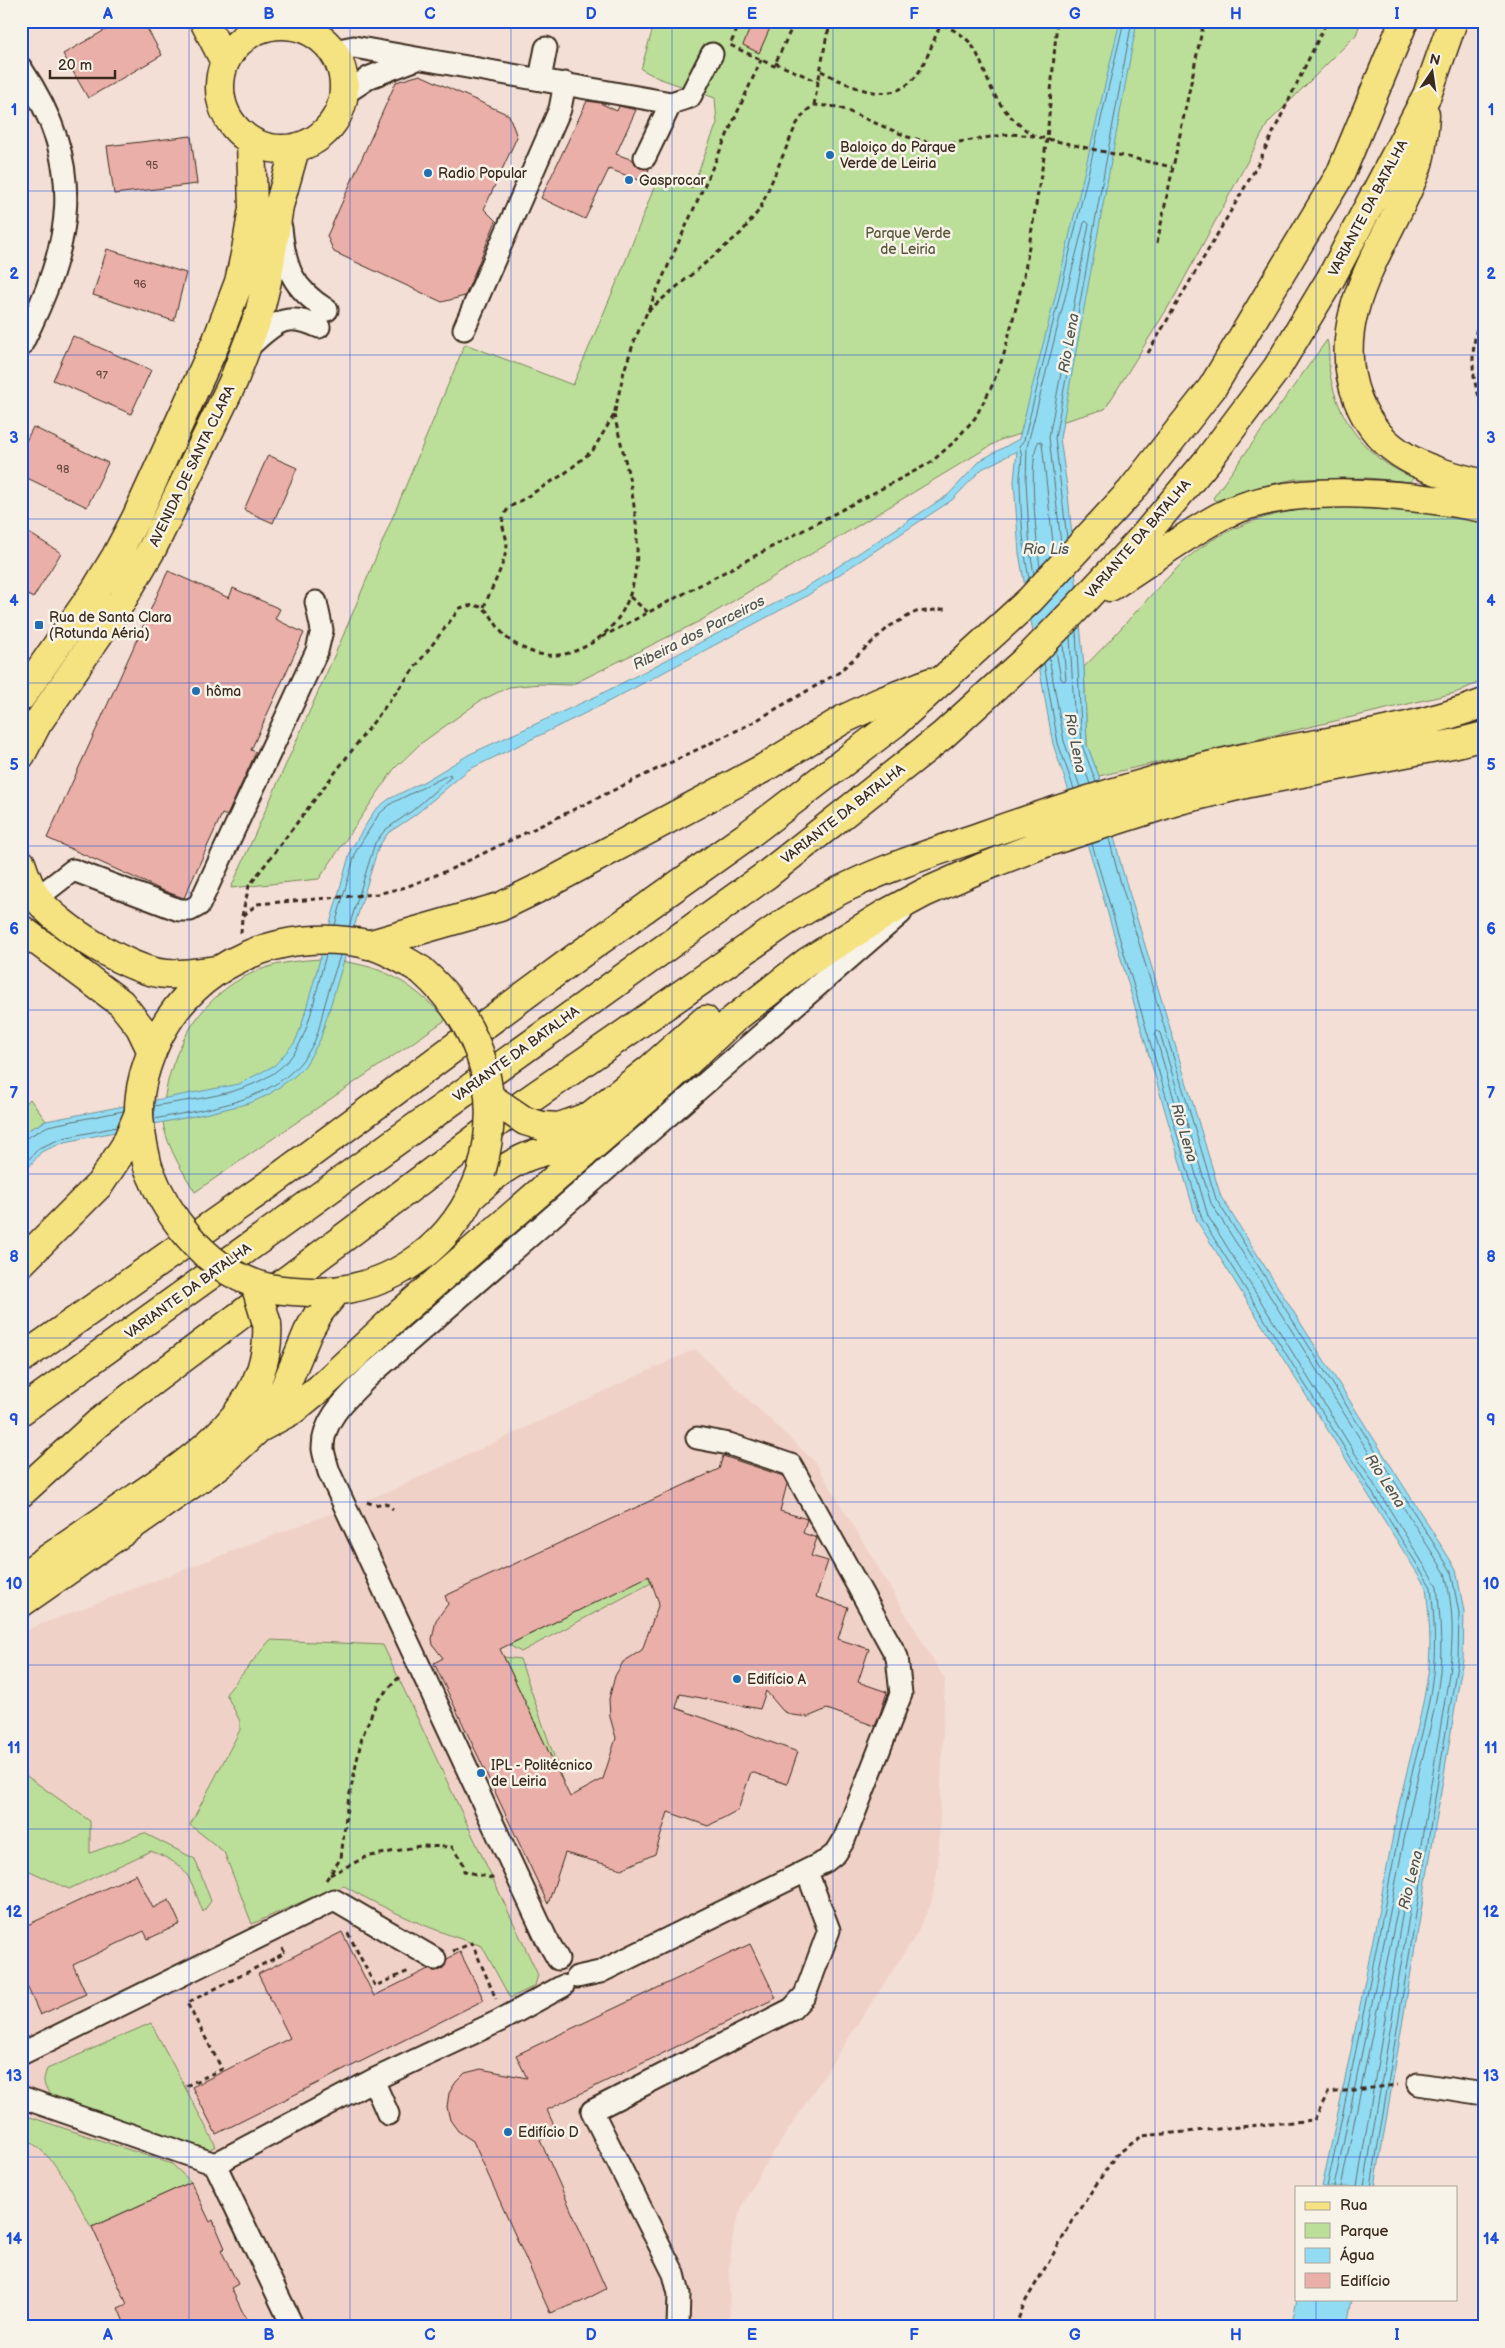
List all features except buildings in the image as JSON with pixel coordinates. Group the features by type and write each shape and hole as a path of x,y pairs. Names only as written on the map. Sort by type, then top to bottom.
{"main road":[{"path":"204,21 225,62"},
{"path":"21,1359 271,1183 575,958 744,838 895,723 1030,600 1131,491 1212,388 1340,175 1404,21"},
{"name":"VARIANTE DA BATALHA","path":"21,1411 766,876 942,736 990,693 1075,610 1146,549 1208,460 1277,368 1331,278 1427,95 1452,21"},
{"path":"268,24 300,28 324,36 340,64 344,79 344,94 339,113 328,129 313,142 295,148 280,150 251,141 236,130 226,115 221,98 220,80 225,62 233,49 244,38 268,24"},
{"path":"1427,95 1424,130 1416,172 1353,308 1347,353 1350,380 1361,408 1375,432 1396,451 1432,470 1484,484"},
{"name":"AVENIDA DE SANTA CLARA","path":"21,697 96,589 116,556 136,518 217,340 239,282 246,250 253,208 251,141"},
{"name":"AVENIDA DE SANTA CLARA","path":"21,755 37,724 121,602 153,548 233,382 259,314 267,281 279,206 295,148"},
{"name":"VARIANTE DA BATALHA","path":"1146,549 1219,517 1246,507 1285,497 1342,493 1402,497 1484,508"},
{"path":"368,945 500,907 548,884 757,772 844,719 880,702 946,676"},
{"path":"21,1493 98,1423 131,1397 509,1114 787,921 825,898 867,878 980,836 1167,776 1243,758 1406,726 1461,712 1484,703"},
{"path":"258,1429 293,1410 320,1388 396,1317 772,988 846,937 924,893 981,868 1045,843 1180,800 1250,783 1457,743 1484,736"},
{"path":"491,1098 525,1120 542,1126 559,1127 590,1116 650,1069 722,1006 801,946 980,836"},
{"path":"21,863 26,879 37,898 77,932 105,950 143,969 167,974 228,964"},
{"path":"21,929 121,1003 140,1027 152,1052"},
{"path":"21,1263 100,1184 125,1146 139,1113 145,1070 152,1052 176,1010 201,982 228,964 266,948 301,941 334,940 368,945 387,951 421,970 442,990 468,1028 484,1066 491,1098 492,1118 477,1184 459,1220 416,1261 376,1282 324,1292 275,1289 255,1284 239,1277 215,1261 187,1234 158,1192 148,1167 139,1113"},
{"path":"477,1184 513,1163 534,1154 569,1146 615,1126"},
{"path":"21,1577 182,1466 222,1430 250,1394 264,1360 268,1341 266,1324 255,1284"},
{"path":"21,1603 222,1463 258,1429 285,1387 308,1332 320,1311 324,1292"}],"street":[{"path":"324,36 354,47 566,83 670,103 690,97 712,54"},
{"path":"540,79 546,48"},
{"path":"344,94 370,77 418,59"},
{"path":"21,68 36,90 53,124 63,157 66,191 65,221 60,252 50,284 21,346"},
{"path":"464,329 560,109 566,83"},
{"path":"645,157 670,103"},
{"path":"247,348 273,326 284,320 324,318 292,278 283,247 279,206"},
{"path":"37,898 73,870 179,910 190,910 198,906 317,651 322,630 316,602"},
{"path":"570,1982 578,1968 572,1960 563,1957 558,1959 546,1938 329,1472 323,1448 328,1427 339,1407 368,1376 924,893"},
{"path":"215,2164 373,2080 498,2021 570,1982 600,1972 806,1872 836,1853 844,1840 901,1694 897,1657 790,1465 728,1444 697,1438"},
{"path":"678,2327 679,2294 674,2274 592,2111 792,2008 804,1994 829,1930 806,1872"},
{"path":"21,2054 334,1900 435,1959"},
{"path":"373,2080 388,2114"},
{"path":"1418,2084 1484,2094"},
{"path":"21,2097 215,2164 293,2327"}],"path":[{"path":"741,21 730,45 774,66 795,21"},
{"path":"812,21 829,30"},
{"path":"648,311 716,256 746,227 760,209 796,125 805,112 814,105 829,30 833,21"},
{"path":"935,21 961,35 971,43 980,58 989,84 999,102 1009,116 1034,136"},
{"path":"228,964 249,886 460,608 472,603 484,607 508,639 528,650 553,657 577,651 930,463 954,442 975,418 992,386 1015,314 1048,139 1057,21"},
{"path":"1157,243 1204,21"},
{"path":"1148,353 1256,168 1327,21"},
{"path":"821,71 853,87 871,93 884,93 896,90 908,84 916,76 940,24"},
{"path":"484,607 507,549 502,521 505,512 564,474 593,450 614,415 624,371 635,339 761,60"},
{"path":"775,63 819,82"},
{"path":"814,105 838,107 908,137 940,146 1010,134 1034,136 1172,167"},
{"path":"1484,303 1473,338 1473,359 1475,377 1484,407"},
{"path":"602,637 614,625 630,597 637,552 637,524 632,486 614,415"},
{"path":"630,597 649,613"},
{"path":"242,917 258,904 377,894 406,887 449,870 750,724 838,672 890,626 916,612 944,608"},
{"path":"325,1882 341,1858 347,1807 362,1737 378,1701 406,1669"},
{"path":"329,1876 366,1858 420,1846 452,1847 463,1863 464,1871 500,1880"},
{"path":"186,2086 222,2069 187,2003 284,1953 279,1944"},
{"path":"1015,2327 1030,2294 1081,2207 1116,2155 1142,2136 1314,2120 1328,2093 1394,2085"}],"shaded area":[{"name":"IPL - Politécnico de Leiria","path":"695,1349 816,1463 945,1680 938,1866 931,1904 916,1935 762,2170 743,2204 734,2229 729,2268 730,2327 21,2327 21,1632 392,1490"}],"green space":[{"name":"Parque Verde de Leiria","path":"655,21 1361,21 1356,35 1268,123 1175,296 1105,409 1000,440 700,621 571,685 540,684 509,687 480,701 420,744 394,769 319,879 231,888 343,636 465,344 573,385 622,270 659,175 692,188 717,123 715,98 658,78 641,69"},
{"path":"1327,340 1329,370 1334,391 1347,422 1368,448 1395,469 1413,478 1411,482 1367,478 1295,479 1258,487 1215,501 1213,498"},
{"path":"1373,502 1484,515 1484,680 1455,693 1099,776 1087,745 1084,667 1181,564 1201,547 1247,523 1296,510"},
{"path":"324,959 362,965 392,976 418,993 447,1019 195,1192 173,1154 163,1123 166,1090 170,1072 184,1038 206,1008 219,994 234,983 259,970 277,965 295,961"},
{"path":"30,1099 46,1121 30,1129 21,1138 21,1109"},
{"path":"648,1576 651,1583 521,1652 509,1645"},
{"path":"270,1640 383,1645 538,1975 535,1986 510,1998 482,1946 411,1920 344,1886 317,1895 252,1924 224,1852 190,1825 240,1730 240,1721 226,1694"},
{"path":"504,1657 520,1659 563,1782"},
{"path":"21,1772 90,1821 90,1853 144,1833 195,1859 211,1901 203,1912 186,1874 180,1867 164,1856 151,1851 69,1889 21,1867"},
{"path":"151,2023 216,2146 208,2150 52,2096 45,2086 44,2077 47,2069"},
{"path":"21,2114 172,2164 191,2182 91,2227 63,2176 54,2164 34,2144 21,2137"}],"water":[{"name":"Rio Lis","path":"1120,21 1137,21 1060,438 1068,494 1084,667 1087,745 1099,776 1122,869 1221,1197 1456,1569 1464,1612 1463,1659 1375,2186 1322,2186 1396,1819 1425,1692 1430,1641 1426,1587 1197,1221 1093,862 1053,744 1019,553 1014,481 1017,451 982,469 952,500 805,597 602,705 468,770 415,815 388,833 379,846 375,858 320,1040 305,1066 296,1075 268,1095 250,1103 65,1142 41,1152 21,1177 21,1138 30,1129 46,1121 239,1084 275,1065 295,1042 301,1027 351,849 375,810 389,799 425,781 470,754 599,695 805,588 948,495 981,460 1019,439 1054,301"},
{"path":"1297,2300 1352,2300 1347,2327 1291,2327"}],"place":[{"name":"Baloiço do Parque Verde de Leiria","path":"830,155"},
{"name":"Radio Popular","path":"428,173"},
{"name":"Gasprocar","path":"629,180"},
{"name":"Rua de Santa Clara (Rotunda Aéria)","path":"39,625"},
{"name":"hôma","path":"196,691"},
{"name":"Edifício A","path":"737,1679"},
{"name":"IPL - Politécnico de Leiria","path":"481,1773"},
{"name":"Edifício D","path":"508,2132"}],"water label":[{"name":"Rio Lena","path":"1069,343"},
{"name":"Ribeira dos Parceiros","path":"699,633"},
{"name":"Rio Lena","path":"1075,743"},
{"name":"Rio Lena","path":"1184,1133"},
{"name":"Rio Lena","path":"1385,1481"},
{"name":"Rio Lena","path":"1411,1880"}]}
